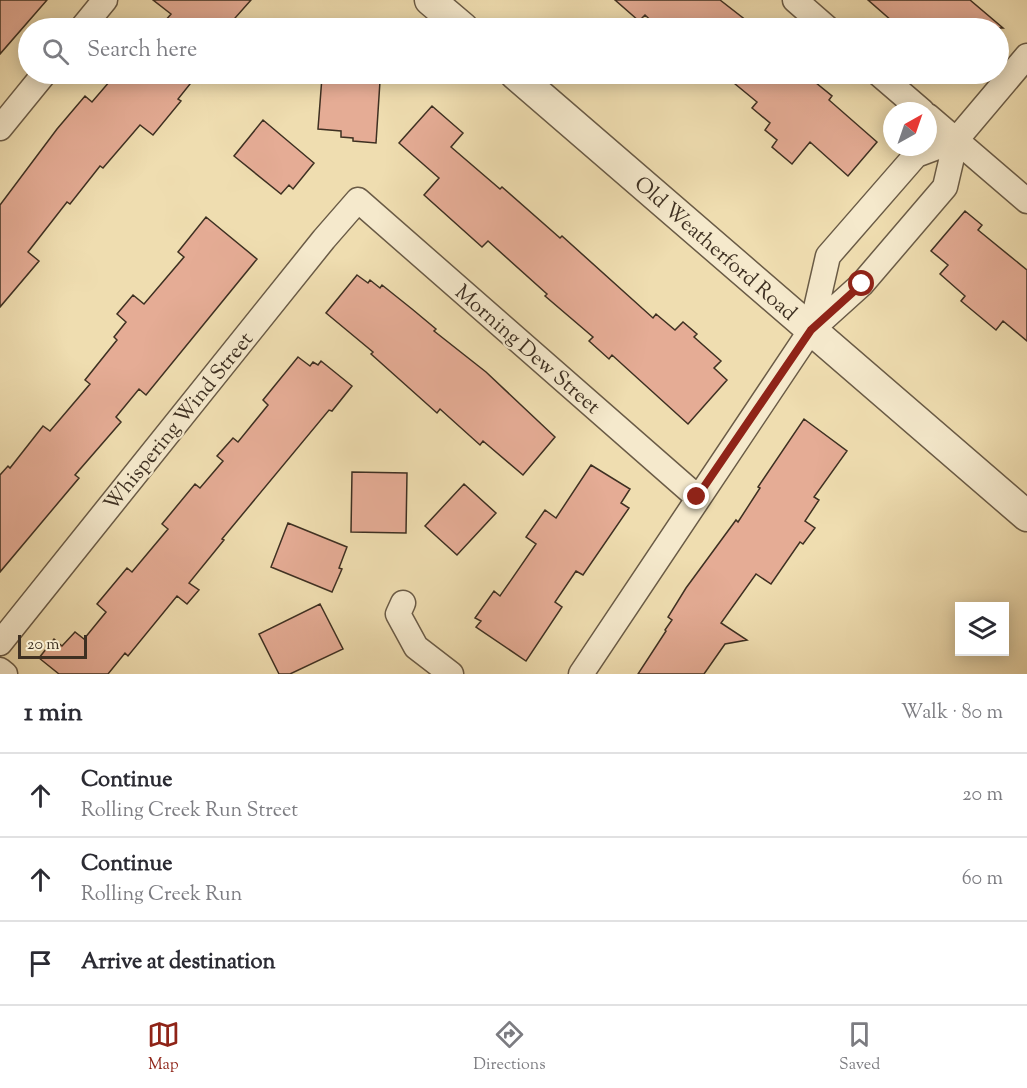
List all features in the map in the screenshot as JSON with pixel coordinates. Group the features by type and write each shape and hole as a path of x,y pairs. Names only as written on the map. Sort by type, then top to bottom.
{"street":[{"path":"90,18 105,0"},
{"path":"430,0 451,18"},
{"path":"795,0 816,18"},
{"path":"1009,77 1027,56"},
{"path":"0,128 37,84"},
{"name":"Old Weatherford Road","path":"527,84 1027,516"},
{"path":"891,84 912,102"},
{"path":"581,674 697,497 811,330 862,284 945,187 956,140 1003,84"},
{"path":"937,124 1027,201"},
{"path":"811,330 828,256 916,155 956,140"},
{"name":"Morning Dew Street","path":"358,200 697,497"},
{"name":"Whispering Wind Street","path":"0,643 358,200"},
{"path":"403,603 398,614 416,647 451,674"},
{"path":"0,670 4,674"}],"building":[{"path":"0,0 47,0 31,18 18,18 18,33 0,54"},
{"path":"153,0 251,0 235,18 168,18 171,14"},
{"path":"615,0 720,0 743,18 648,18 645,15 642,18 636,18"},
{"path":"868,0 970,0 991,18 889,18"},
{"path":"107,84 190,84 178,99 181,101 153,135 140,125 103,168 100,166 70,204 67,202 28,252 39,261 0,307 0,205 85,96 92,102"},
{"path":"321,84 380,84 376,143 353,141 353,138 341,137 341,131 318,129"},
{"path":"735,84 817,84 832,96 829,100 877,142 848,176 810,142 792,164 772,147 777,140 765,130 770,123 752,108 757,102"},
{"path":"432,106 463,133 451,147 500,189 502,187 560,238 562,236 653,318 656,314 675,330 683,322 697,334 694,337 721,361 714,368 727,380 688,424 612,355 609,359 589,341 593,337 545,296 547,294 488,241 482,247 424,195 439,178 399,143"},
{"path":"263,120 314,163 293,189 289,185 281,194 234,156"},
{"path":"965,211 982,225 978,230 1027,270 1027,341 1003,321 996,330 961,301 965,296 940,274 948,265 931,251"},
{"path":"206,217 257,259 146,395 139,389 116,417 121,422 75,475 79,478 0,572 0,475 8,466 10,468 43,426 50,431 90,384 85,380 117,340 114,337 126,322 117,314 133,295 144,304 184,257 178,252"},
{"path":"357,275 368,283 370,280 380,288 382,285 412,309 436,329 434,331 486,372 555,437 523,475 483,441 480,445 440,409 437,413 371,354 373,352 326,313"},
{"path":"298,357 310,366 313,362 318,365 321,361 352,386 332,411 329,410 222,539 224,540 189,583 199,590 187,604 177,596 128,656 125,653 108,674 59,674 39,658 54,639 62,646 75,632 84,639 106,612 97,604 127,568 132,572 168,529 162,524 195,484 200,488 223,461 217,456 233,438 238,442 268,405 263,400"},
{"path":"804,419 847,451 814,497 819,500 805,521 815,528 803,544 800,542 771,584 756,574 721,623 747,640 725,644 704,674 638,674 666,631 672,620 668,617 686,588 736,520 738,522 760,488 758,487"},
{"path":"591,465 630,489 621,503 629,508 583,575 576,571 555,602 562,607 526,661 476,627 481,621 475,618 494,591 500,596 536,544 526,537 545,510 556,518"},
{"path":"352,472 407,473 406,533 351,532"},
{"path":"464,484 496,513 457,555 425,526"},
{"path":"288,523 347,547 339,568 342,569 332,592 271,567"},
{"path":"320,604 343,649 290,674 279,674 259,634"}],"route":[{"path":"697,497 811,330 862,284"}]}
